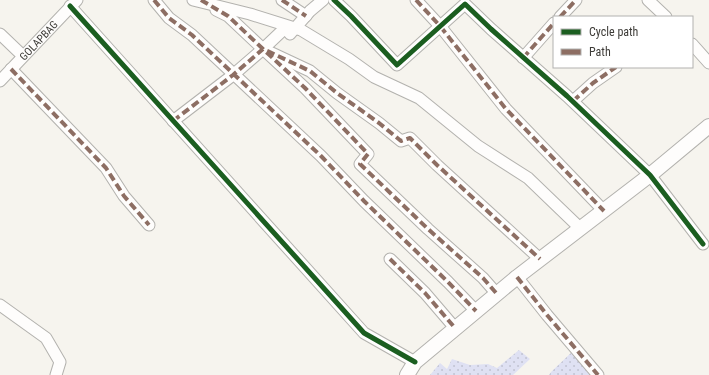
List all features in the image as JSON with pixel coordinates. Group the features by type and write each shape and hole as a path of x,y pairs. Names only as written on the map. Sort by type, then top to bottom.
{"street":[{"path":"154,0 169,18 192,35 321,156 364,201 476,311"},
{"path":"198,0 301,30 343,55 374,77 419,98 478,146 528,178 581,228"},
{"path":"198,0 228,16 305,88 368,154 360,164 428,229 483,278 497,294"},
{"path":"282,0 306,16"},
{"path":"173,121 233,75 283,30 286,29 290,34 323,0"},
{"path":"334,0 397,65 465,4 490,29 573,102 650,175 707,245"},
{"path":"416,0 440,26 506,109 604,211"},
{"path":"561,16 576,0"},
{"path":"648,0 665,16"},
{"path":"73,3 173,121 364,333 415,362"},
{"name":"GOLAPBAG","path":"0,81 73,3"},
{"path":"523,58 553,24"},
{"path":"0,34 23,56"},
{"path":"693,45 709,63"},
{"path":"263,49 310,71 401,141 410,138 437,165 540,259"},
{"path":"573,102 593,83 615,68"},
{"path":"11,69 106,168 124,196 149,225"},
{"path":"407,375 415,362 455,328 517,277 650,175 709,126"},
{"path":"390,259 425,293 455,328"},
{"path":"517,277 598,375"},
{"path":"0,305 46,338 60,362 56,375"}],"shaded area":[{"path":"519,350 530,359 513,375 430,375 440,363 447,369 452,359 470,365 488,364 497,368"},
{"path":"573,351 592,375 549,375 551,372"}],"marked path":[{"path":"154,0 169,18 192,35 321,156 364,201 476,311"},
{"path":"201,0 228,16 263,49 310,71 401,141 410,138 437,165 540,259"},
{"path":"282,0 306,16"},
{"path":"416,0 440,26 506,109 604,211"},
{"path":"561,16 576,0"},
{"path":"523,58 553,24"},
{"path":"173,121 233,75 263,49 305,88 368,154 360,164 428,229 483,278 497,294"},
{"path":"573,101 593,83 615,68"},
{"path":"11,69 106,168 124,196 149,225"},
{"path":"390,259 425,293 455,328"},
{"path":"517,277 598,375"}],"cycle path":[{"path":"334,0 397,65 465,4 567,96 650,175 703,244"},
{"path":"70,6 364,333 415,362"}]}
